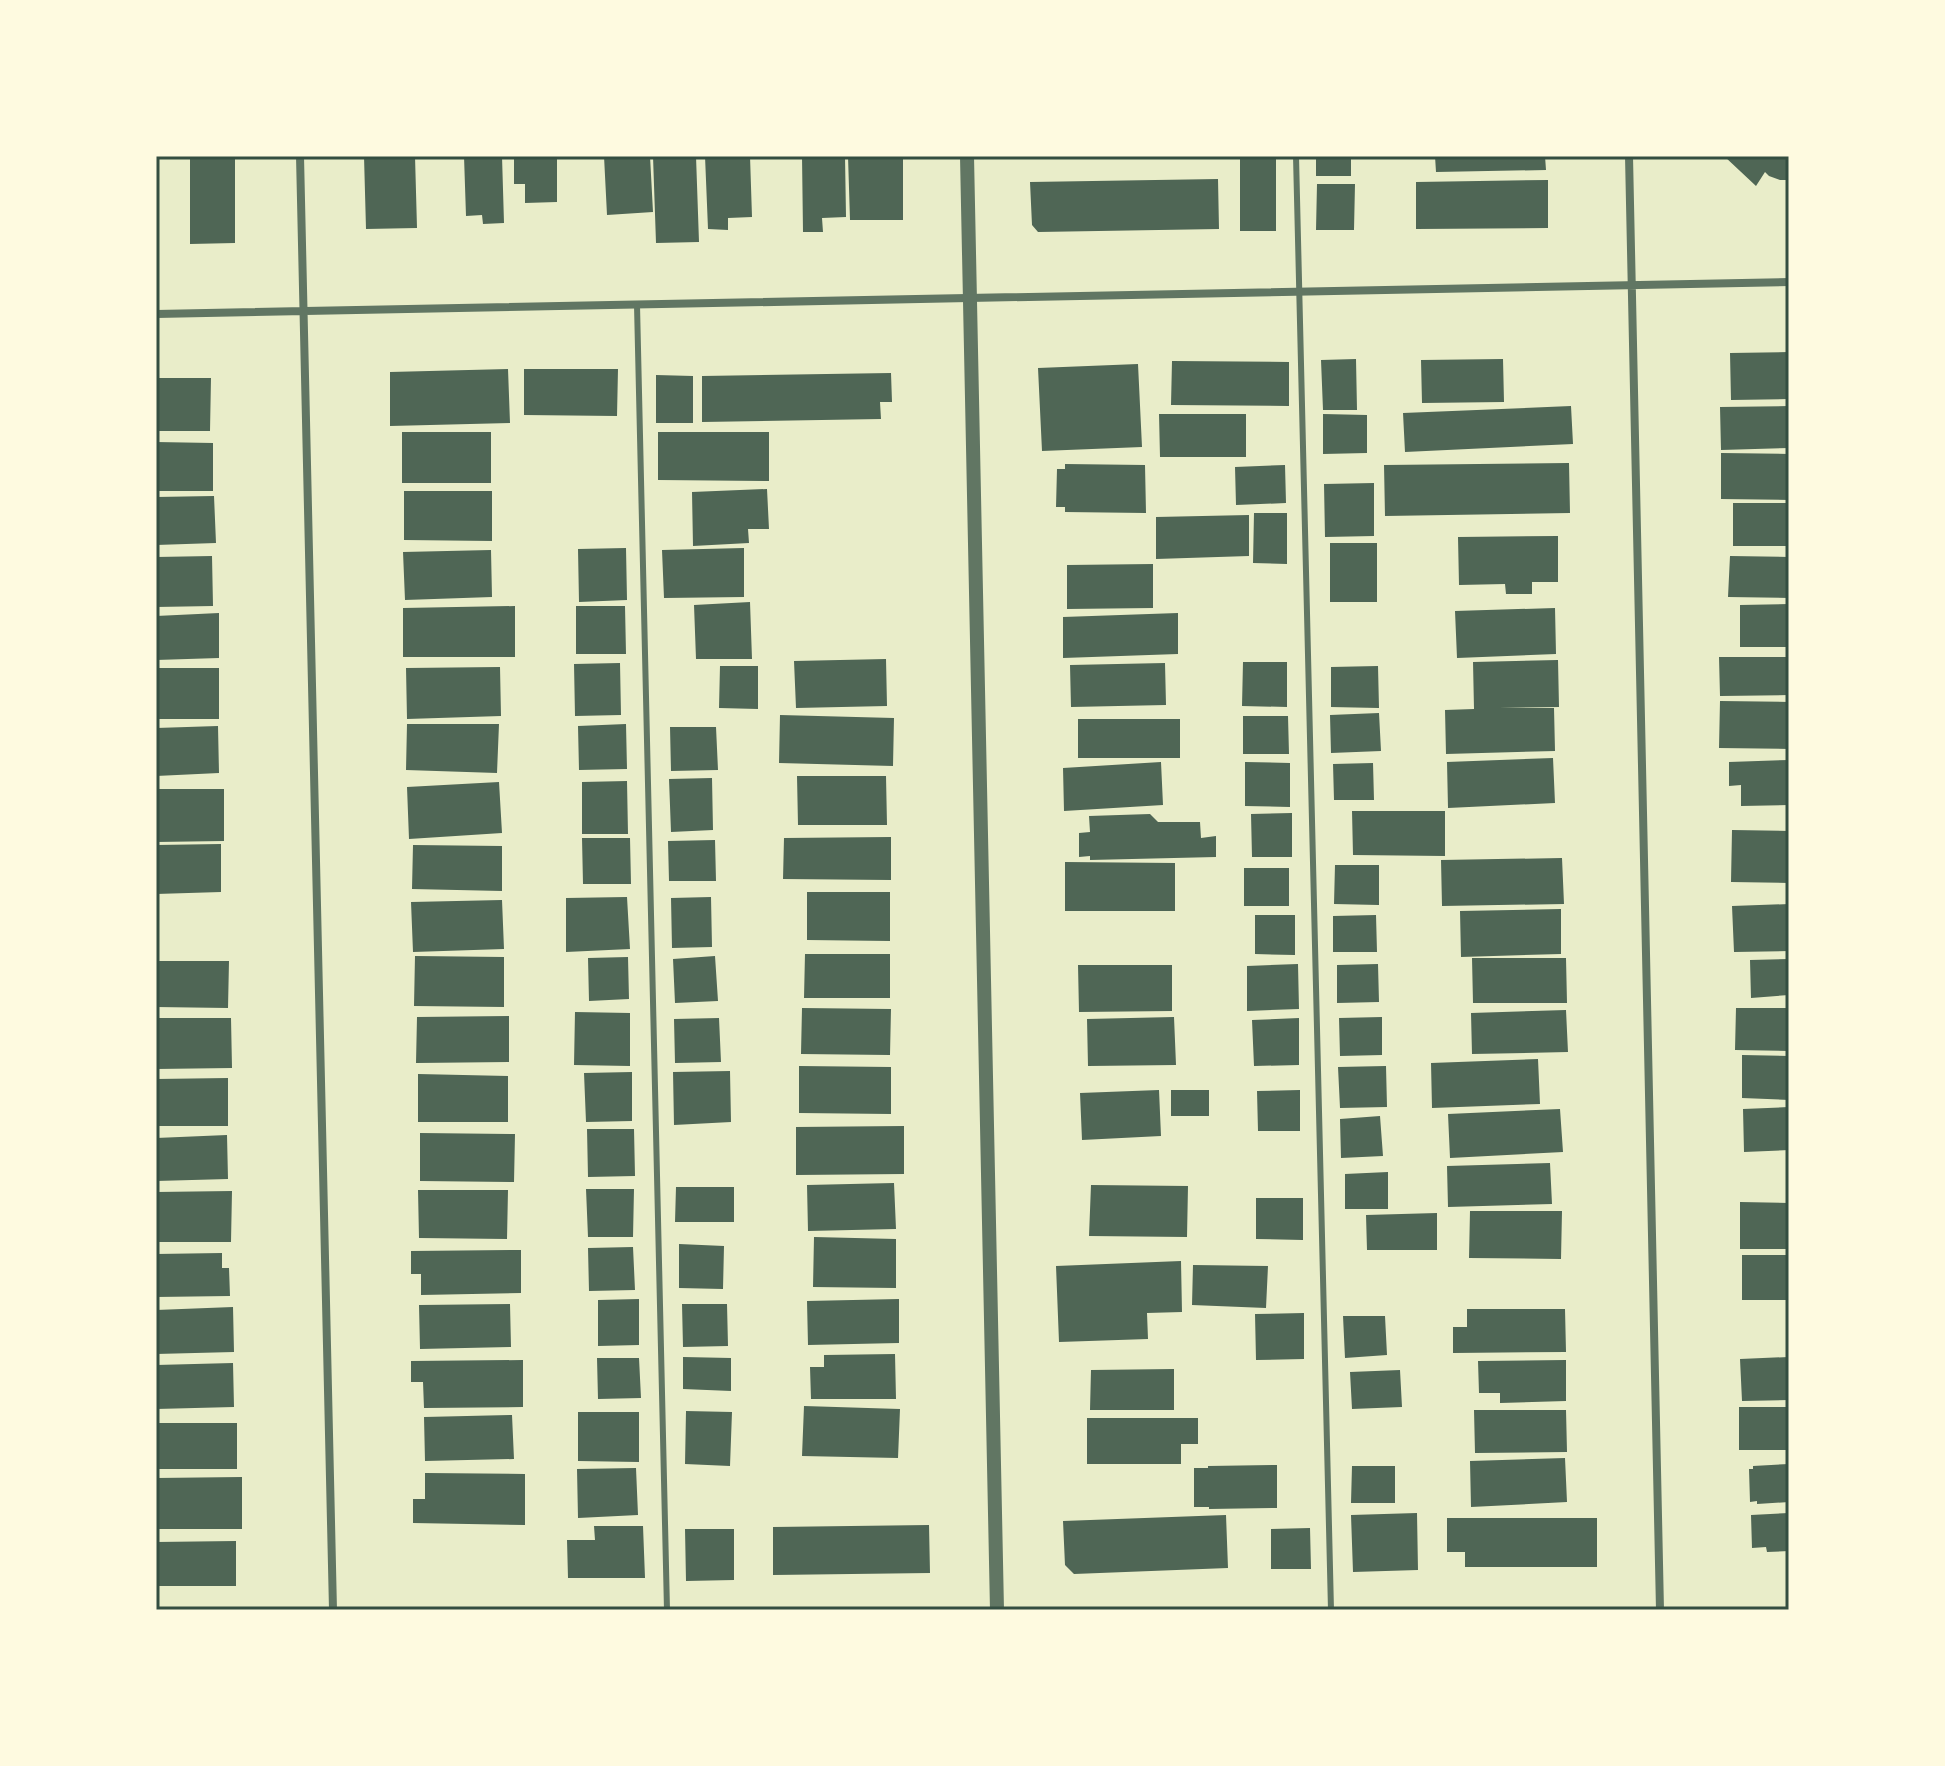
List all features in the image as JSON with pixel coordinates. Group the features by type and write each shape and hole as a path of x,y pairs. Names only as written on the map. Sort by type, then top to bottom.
{"street":[{"path":"300,156 333,1610"},
{"path":"967,156 997,1610"},
{"path":"1629,156 1660,1610"},
{"path":"156,314 1789,282"}],"lane":[{"path":"1296,156 1331,1610"},
{"path":"637,305 667,1610"}],"building":[{"path":"190,156 235,156 235,243 190,244"},
{"path":"364,156 415,156 417,228 366,229"},
{"path":"464,156 502,156 504,223 483,224 482,215 466,216"},
{"path":"514,156 557,156 557,202 525,203 525,184 514,184"},
{"path":"604,156 650,156 653,212 607,215"},
{"path":"653,156 696,156 699,242 656,243"},
{"path":"705,156 750,156 752,217 728,218 728,230 708,229"},
{"path":"802,156 845,156 846,217 822,218 823,232 803,232"},
{"path":"848,156 903,156 903,220 850,220"},
{"path":"1240,156 1276,156 1276,231 1240,231"},
{"path":"1316,156 1351,156 1351,176 1316,176"},
{"path":"1435,156 1545,156 1546,170 1436,172"},
{"path":"1724,156 1789,156 1789,180 1780,180 1765,172 1756,186"},
{"path":"1218,179 1219,229 1038,232 1032,225 1030,182"},
{"path":"1548,180 1548,228 1416,229 1416,182"},
{"path":"1317,184 1355,184 1354,230 1316,230"},
{"path":"1789,352 1789,399 1731,400 1730,353"},
{"path":"1356,359 1357,410 1323,410 1321,360"},
{"path":"1503,359 1504,402 1422,403 1421,360"},
{"path":"1172,361 1289,362 1289,406 1171,405"},
{"path":"1138,364 1142,447 1042,451 1038,368"},
{"path":"508,369 510,423 390,426 390,372"},
{"path":"524,369 618,369 617,416 524,415"},
{"path":"891,373 892,402 880,402 881,419 702,422 702,376"},
{"path":"656,375 693,376 693,423 656,423"},
{"path":"156,378 211,378 210,431 156,431"},
{"path":"1571,406 1573,444 1405,452 1403,413"},
{"path":"1789,406 1789,448 1721,450 1720,407"},
{"path":"1159,414 1246,414 1246,457 1160,457"},
{"path":"1323,414 1367,415 1367,453 1323,454"},
{"path":"402,432 491,432 491,483 402,483"},
{"path":"658,432 769,432 769,481 658,480"},
{"path":"156,442 213,443 213,491 156,491"},
{"path":"1721,453 1789,454 1789,500 1721,499"},
{"path":"1569,463 1570,513 1385,516 1384,465"},
{"path":"1065,464 1145,465 1146,513 1065,512 1065,507 1056,507 1057,469 1065,469"},
{"path":"1285,465 1286,503 1236,505 1235,467"},
{"path":"1374,483 1374,536 1325,537 1324,484"},
{"path":"767,489 769,529 748,529 749,543 693,546 692,492"},
{"path":"404,491 492,491 492,541 404,540"},
{"path":"214,496 216,543 156,545 156,497"},
{"path":"1733,503 1789,503 1789,546 1733,546"},
{"path":"1254,513 1287,513 1287,564 1253,563"},
{"path":"1249,515 1249,556 1156,559 1156,517"},
{"path":"1558,536 1558,582 1532,582 1532,594 1506,594 1505,584 1459,585 1458,537"},
{"path":"1330,543 1377,543 1377,602 1330,602"},
{"path":"626,548 627,600 579,602 578,549"},
{"path":"744,548 744,597 664,598 662,550"},
{"path":"491,550 492,597 405,600 403,552"},
{"path":"212,556 213,606 156,607 156,557"},
{"path":"1730,556 1789,557 1789,598 1728,597"},
{"path":"1153,564 1153,608 1067,609 1067,565"},
{"path":"750,602 752,659 696,659 694,605"},
{"path":"1789,604 1789,647 1740,647 1740,605"},
{"path":"515,606 515,657 403,657 403,608"},
{"path":"576,606 625,606 626,654 576,654"},
{"path":"1555,608 1556,654 1457,658 1455,611"},
{"path":"219,613 219,658 156,660 156,616"},
{"path":"1178,613 1178,654 1063,658 1063,617"},
{"path":"1719,657 1789,657 1789,695 1720,696"},
{"path":"886,659 887,706 796,708 794,661"},
{"path":"1558,660 1559,707 1499,708 1554,708 1555,751 1446,754 1445,710 1474,709 1473,662"},
{"path":"1243,662 1287,662 1287,707 1242,706"},
{"path":"620,663 621,715 575,716 574,664"},
{"path":"1165,663 1166,705 1071,707 1070,665"},
{"path":"720,666 758,666 758,709 719,708"},
{"path":"1378,666 1379,708 1331,707 1331,667"},
{"path":"500,667 501,716 407,719 406,668"},
{"path":"156,668 219,668 219,719 156,719"},
{"path":"1720,701 1789,702 1789,749 1719,748"},
{"path":"1379,713 1381,751 1331,753 1330,715"},
{"path":"780,715 894,718 893,766 779,763"},
{"path":"1243,716 1288,716 1289,754 1243,754"},
{"path":"1078,719 1180,719 1180,758 1078,758"},
{"path":"407,724 499,724 497,773 406,770"},
{"path":"626,724 627,769 579,770 578,726"},
{"path":"218,726 219,773 156,776 156,728"},
{"path":"670,727 716,727 718,770 671,771"},
{"path":"1553,758 1555,803 1448,808 1447,762"},
{"path":"1789,760 1789,805 1741,806 1741,785 1729,786 1729,762"},
{"path":"1161,762 1163,805 1064,811 1063,768"},
{"path":"1245,762 1290,763 1290,807 1245,806"},
{"path":"1373,763 1374,800 1334,800 1333,764"},
{"path":"797,776 886,776 887,825 798,825"},
{"path":"712,778 713,830 671,832 669,779"},
{"path":"627,781 628,834 582,834 582,782"},
{"path":"499,782 502,833 409,839 407,787"},
{"path":"156,789 224,789 224,841 156,842"},
{"path":"1352,811 1445,811 1445,856 1353,855"},
{"path":"1292,813 1292,857 1252,857 1251,814"},
{"path":"1150,814 1158,822 1200,822 1201,838 1216,836 1216,857 1090,860 1090,856 1079,857 1079,833 1090,832 1089,816"},
{"path":"1732,830 1789,831 1789,883 1731,882"},
{"path":"891,837 891,880 783,879 784,838"},
{"path":"582,838 630,838 631,884 583,884"},
{"path":"715,840 716,881 669,881 668,841"},
{"path":"221,844 221,892 156,894 156,845"},
{"path":"413,845 502,846 502,891 412,889"},
{"path":"1562,858 1564,904 1442,906 1441,860"},
{"path":"1065,862 1175,863 1175,911 1065,911"},
{"path":"1335,865 1379,865 1379,905 1334,904"},
{"path":"1244,868 1289,868 1289,906 1244,906"},
{"path":"807,892 890,892 890,941 807,940"},
{"path":"627,897 630,949 566,952 566,898"},
{"path":"711,897 712,947 672,948 671,898"},
{"path":"502,900 504,949 413,952 411,902"},
{"path":"1789,904 1789,951 1734,952 1732,906"},
{"path":"1561,909 1561,954 1461,957 1460,911"},
{"path":"1255,915 1295,915 1295,955 1255,954"},
{"path":"1376,915 1377,952 1333,952 1333,916"},
{"path":"805,954 890,954 890,998 804,998"},
{"path":"415,956 504,957 504,1007 414,1006"},
{"path":"715,956 718,1001 675,1003 673,959"},
{"path":"628,957 629,999 589,1001 588,958"},
{"path":"1472,958 1566,958 1567,1003 1473,1003"},
{"path":"1789,959 1789,995 1751,998 1750,960"},
{"path":"156,961 229,961 228,1008 156,1007"},
{"path":"1298,964 1299,1009 1247,1011 1247,966"},
{"path":"1378,964 1379,1002 1337,1003 1337,965"},
{"path":"1078,965 1172,965 1172,1011 1079,1012"},
{"path":"802,1008 891,1009 890,1055 801,1054"},
{"path":"1736,1008 1789,1008 1789,1051 1735,1050"},
{"path":"1566,1010 1568,1052 1472,1054 1471,1013"},
{"path":"575,1012 630,1013 630,1066 574,1065"},
{"path":"509,1016 509,1062 416,1063 417,1017"},
{"path":"1174,1017 1176,1065 1088,1066 1087,1019"},
{"path":"1382,1017 1382,1055 1340,1056 1339,1018"},
{"path":"156,1018 231,1018 232,1068 156,1069"},
{"path":"719,1018 721,1062 675,1063 674,1019"},
{"path":"1299,1018 1299,1065 1254,1066 1252,1020"},
{"path":"1742,1055 1789,1056 1789,1100 1742,1098"},
{"path":"1538,1059 1540,1104 1432,1108 1431,1063"},
{"path":"799,1066 891,1067 891,1114 799,1113"},
{"path":"1386,1066 1387,1107 1340,1108 1338,1067"},
{"path":"730,1071 731,1122 674,1125 673,1072"},
{"path":"632,1072 632,1121 586,1122 584,1073"},
{"path":"418,1074 508,1076 508,1122 418,1122"},
{"path":"228,1078 228,1126 156,1126 156,1079"},
{"path":"1159,1090 1161,1136 1082,1140 1080,1093"},
{"path":"1171,1090 1209,1090 1209,1116 1171,1116"},
{"path":"1300,1090 1300,1131 1258,1131 1257,1091"},
{"path":"1789,1107 1789,1150 1744,1152 1743,1109"},
{"path":"1560,1109 1563,1152 1450,1158 1448,1114"},
{"path":"1380,1116 1383,1156 1341,1158 1340,1119"},
{"path":"904,1126 904,1174 796,1175 796,1127"},
{"path":"587,1129 634,1129 635,1176 588,1177"},
{"path":"420,1133 515,1134 514,1182 420,1181"},
{"path":"227,1135 228,1179 156,1181 156,1138"},
{"path":"1550,1163 1552,1204 1448,1207 1447,1166"},
{"path":"1388,1172 1388,1209 1345,1209 1345,1174"},
{"path":"894,1183 896,1229 808,1231 807,1185"},
{"path":"1091,1185 1188,1186 1187,1237 1089,1236"},
{"path":"676,1187 734,1187 734,1222 675,1222"},
{"path":"586,1189 634,1189 633,1237 588,1237"},
{"path":"418,1190 508,1190 507,1239 419,1238"},
{"path":"232,1191 231,1242 156,1242 156,1192"},
{"path":"1256,1198 1303,1198 1303,1240 1256,1239"},
{"path":"1740,1202 1789,1203 1789,1249 1740,1249"},
{"path":"1470,1211 1562,1211 1561,1259 1469,1258"},
{"path":"1437,1213 1437,1250 1367,1250 1366,1215"},
{"path":"814,1237 896,1239 896,1288 813,1287"},
{"path":"679,1244 724,1246 723,1289 679,1288"},
{"path":"633,1247 635,1290 589,1291 588,1248"},
{"path":"521,1250 521,1293 421,1295 421,1274 411,1274 411,1251"},
{"path":"222,1253 222,1268 229,1268 230,1296 156,1297 156,1254"},
{"path":"1742,1255 1789,1255 1789,1300 1742,1300"},
{"path":"1181,1261 1182,1312 1147,1313 1148,1339 1059,1342 1056,1266"},
{"path":"1193,1265 1268,1266 1266,1308 1192,1305"},
{"path":"639,1299 639,1345 598,1346 598,1300"},
{"path":"899,1299 899,1343 808,1345 807,1301"},
{"path":"510,1304 511,1347 420,1349 419,1305"},
{"path":"682,1304 727,1304 728,1346 683,1347"},
{"path":"233,1307 234,1352 156,1354 156,1310"},
{"path":"1467,1309 1565,1309 1566,1352 1453,1353 1453,1327 1467,1327"},
{"path":"1304,1313 1304,1359 1256,1360 1255,1314"},
{"path":"1343,1316 1385,1316 1387,1355 1345,1358"},
{"path":"895,1354 896,1399 811,1399 810,1367 824,1367 824,1355"},
{"path":"683,1357 731,1358 731,1391 683,1389"},
{"path":"1789,1357 1789,1400 1742,1401 1740,1359"},
{"path":"597,1358 639,1358 641,1398 598,1399"},
{"path":"523,1360 523,1407 424,1408 423,1382 411,1382 411,1361"},
{"path":"1566,1360 1566,1401 1500,1403 1500,1393 1479,1393 1478,1361"},
{"path":"233,1363 234,1407 156,1409 156,1365"},
{"path":"1174,1369 1174,1410 1090,1410 1091,1370"},
{"path":"1400,1370 1402,1407 1352,1409 1350,1372"},
{"path":"804,1406 900,1409 898,1458 802,1456"},
{"path":"1739,1407 1789,1407 1789,1450 1739,1450"},
{"path":"1474,1410 1566,1410 1567,1452 1475,1453"},
{"path":"686,1411 732,1412 730,1466 685,1464"},
{"path":"578,1412 639,1412 639,1462 578,1461"},
{"path":"512,1415 514,1459 425,1461 424,1417"},
{"path":"1087,1418 1198,1418 1198,1444 1181,1444 1181,1464 1087,1464"},
{"path":"156,1423 237,1423 237,1469 156,1469"},
{"path":"1565,1458 1567,1502 1471,1507 1470,1461"},
{"path":"1789,1464 1789,1502 1750,1502 1749,1469 1753,1466"},
{"path":"1277,1465 1277,1508 1194,1507 1194,1468"},
{"path":"1352,1466 1395,1466 1395,1503 1351,1503"},
{"path":"636,1468 638,1515 578,1518 577,1469"},
{"path":"425,1473 525,1474 525,1525 413,1523 413,1499 425,1499"},
{"path":"242,1477 242,1529 156,1529 156,1478"},
{"path":"1417,1513 1418,1570 1353,1572 1351,1515"},
{"path":"1789,1513 1789,1551 1767,1552 1766,1547 1752,1548 1751,1515"},
{"path":"1226,1515 1228,1568 1074,1574 1065,1565 1063,1521"},
{"path":"1447,1518 1597,1518 1597,1567 1465,1567 1465,1552 1447,1552"},
{"path":"929,1525 930,1573 773,1575 773,1527"},
{"path":"594,1526 643,1526 645,1578 568,1578 567,1540 595,1540"},
{"path":"1310,1528 1311,1569 1271,1569 1271,1529"},
{"path":"685,1529 734,1529 734,1580 686,1581"},
{"path":"236,1541 236,1586 156,1586 156,1542"}]}
